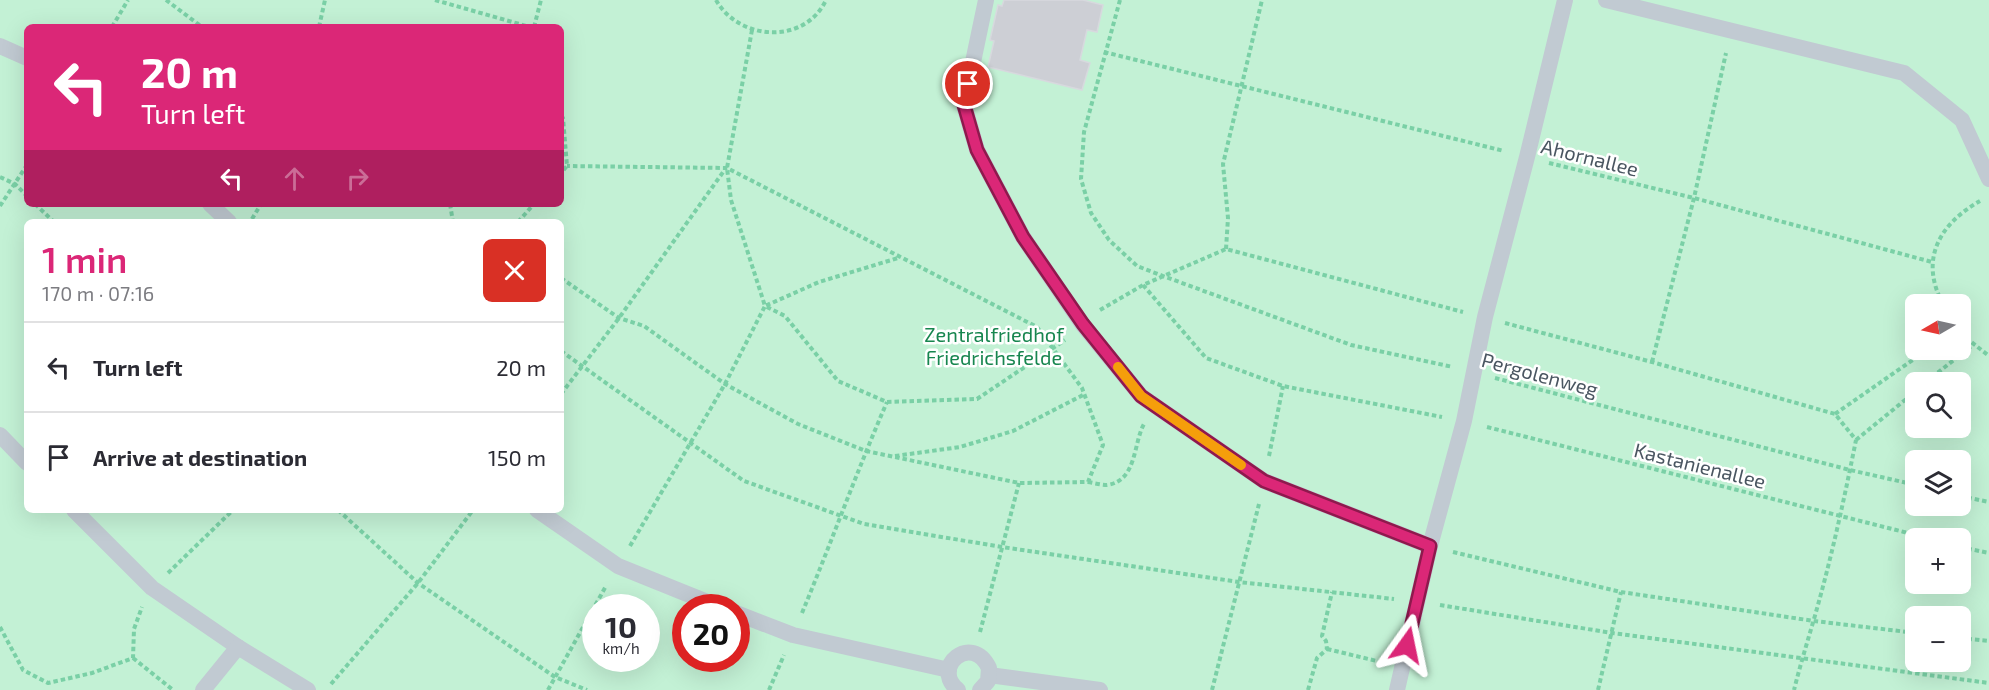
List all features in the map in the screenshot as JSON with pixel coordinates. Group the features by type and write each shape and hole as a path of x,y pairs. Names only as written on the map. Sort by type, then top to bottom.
{"lane":[{"path":"986,0 964,105 977,150 1023,237 1083,324 1141,396 1264,481 1430,546"},
{"path":"1397,690 1416,601 1476,372 1485,317 1565,0"},
{"path":"1606,0 1904,74 1962,120 1989,179"},
{"path":"0,46 24,57"},
{"path":"213,207 226,219"},
{"path":"0,435 24,460"},
{"path":"77,513 152,588 238,647 308,690"},
{"path":"541,513 618,566 687,594"},
{"path":"750,618 793,635 949,669"},
{"path":"203,690 238,647"},
{"path":"958,690 951,682 949,669 951,663 961,654 975,653 986,662 989,675 984,687 980,690"},
{"path":"989,675 1100,690"}],"path":[{"path":"114,24 128,0"},
{"path":"166,0 198,24"},
{"path":"320,24 325,0"},
{"path":"435,0 521,24"},
{"path":"533,24 541,0"},
{"path":"716,0 720,8 734,21 752,30 772,33 792,30 809,20 826,0"},
{"name":"Pergolenweg","path":"1120,0 1084,132 1081,179 1091,213 1109,240 1137,266 1351,345 1476,372 1850,471 1905,483"},
{"path":"1226,249 1228,218 1223,164 1262,0"},
{"path":"752,30 727,168 730,200 765,306 786,316 838,381 887,402 977,399 1053,349"},
{"path":"1652,362 1694,198 1731,31"},
{"name":"Ahornallee","path":"1104,52 1694,198 1932,262"},
{"path":"564,130 567,166 564,170"},
{"path":"564,166 727,168 1036,327 1082,388 1103,445 1088,482"},
{"path":"564,390 727,168"},
{"path":"0,206 24,170"},
{"path":"0,177 15,184 24,193"},
{"path":"1937,294 1932,262 1937,242 1951,222 1978,202 1989,198"},
{"path":"38,207 51,219"},
{"path":"521,219 531,207"},
{"path":"1101,310 1143,285 1226,249 1652,362 1835,414 1856,440"},
{"path":"548,690 725,384 765,306 819,282 900,257"},
{"path":"564,280 619,318 644,326 725,384 798,424 866,451 891,457 1019,483 1088,482 1107,485 1121,479 1133,461 1141,429 1154,405"},
{"name":"Kastanienallee","path":"1143,285 1206,358 1283,386 1464,422 1905,532"},
{"path":"1971,342 1989,356"},
{"path":"1939,372 1974,344"},
{"path":"564,353 744,482 864,524 1239,582 1416,601 1612,633 1989,683"},
{"path":"1835,414 1913,360"},
{"path":"1212,690 1264,481 1283,386"},
{"path":"891,457 960,447 1013,431 1085,394"},
{"path":"1794,690 1841,515 1856,440 1905,400"},
{"path":"769,690 887,402"},
{"path":"975,653 1019,483"},
{"path":"1971,498 1989,502"},
{"path":"133,658 134,629 152,588 230,513"},
{"path":"342,513 418,583 555,677 587,690"},
{"path":"326,690 418,583 471,513"},
{"path":"1430,546 1622,592 1814,621 1905,632"},
{"path":"1971,549 1989,553"},
{"path":"1327,649 1323,636 1332,592"},
{"path":"1598,690 1622,592"},
{"path":"0,627 23,670 48,684 92,673 133,658"},
{"path":"1971,639 1989,641"},
{"path":"1327,649 1402,667"},
{"path":"1308,690 1317,658 1327,649"},
{"path":"133,658 172,690"}],"green space":[{"name":"Zentralfriedhof Friedrichsfelde","path":"0,0 1989,0 1989,690 0,690"}],"building":[{"path":"1004,0 1083,0 1103,5 1097,32 1087,30 1080,60 1090,63 1082,90 988,67 994,41 990,40 998,5 1002,6"}],"slow traffic":[{"path":"1118,367 1141,396 1241,465"}],"route":[{"path":"968,84 964,105 977,150 1023,237 1083,324 1141,396 1264,481 1430,546 1407,645"}]}
